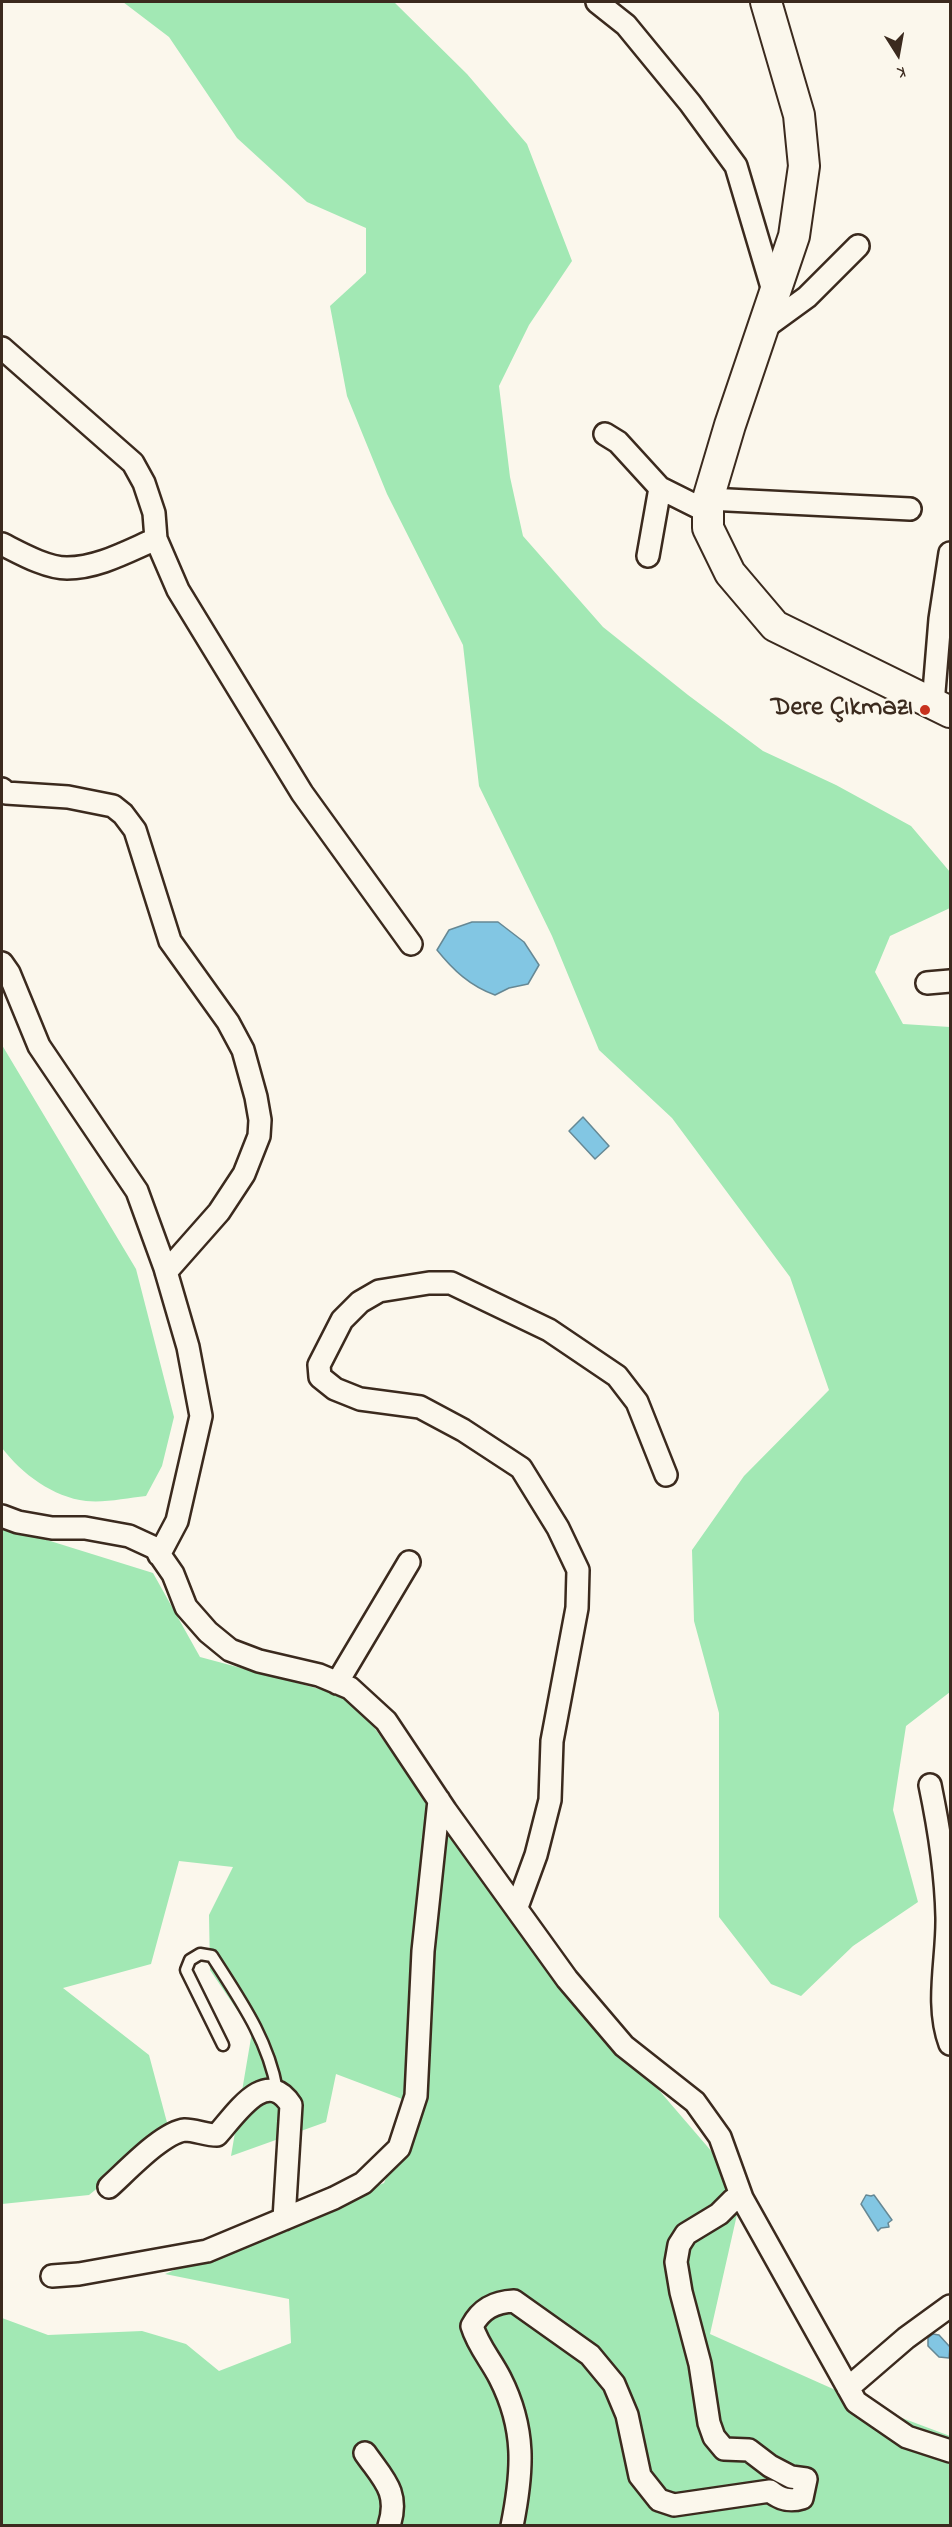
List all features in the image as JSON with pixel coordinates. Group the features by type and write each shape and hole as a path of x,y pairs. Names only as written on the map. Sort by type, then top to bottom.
{"street":[{"path":"597,2 626,25 690,103 736,166 774,294"},
{"path":"766,2 799,115 804,166 794,236 730,425 708,506 708,528 730,573 775,626 942,708 940,619 951,553"},
{"path":"763,329 807,297 858,246"},
{"path":"2,348 133,463 144,483 154,513 156,539 178,590 302,793 411,944"},
{"path":"605,434 618,442 660,488 708,506 910,509"},
{"path":"648,556 660,488"},
{"path":"2,544 31,559 66,568 111,558 156,539"},
{"path":"2,789 6,793 68,797 113,806 123,814 135,830 170,941 228,1022 243,1050 256,1097 260,1120 259,1136 244,1174 219,1212 166,1272"},
{"path":"2,963 9,973 39,1046 137,1191 166,1272 188,1347 201,1416 177,1521 159,1555"},
{"path":"927,983 951,981"},
{"path":"517,1907 536,1855 550,1800 552,1741 577,1608 578,1570 558,1528 521,1468 463,1430 420,1407 360,1399 334,1389 320,1377 318,1365 342,1320 360,1302 379,1291 451,1283 549,1330 617,1376 637,1402 666,1474"},
{"path":"2,1516 40,1526 85,1528 129,1536 155,1548 173,1574 186,1607 207,1632 230,1650 259,1661 319,1675 350,1688 386,1721 439,1800 567,1979 624,2046 695,2102 720,2138 742,2198 856,2402 907,2437 951,2451"},
{"path":"337,1683 409,1562"},
{"path":"930,1785 939,1836 947,1916 943,2016 951,2044"},
{"path":"52,2276 80,2274 207,2251 334,2198 363,2183 399,2148 416,2096 423,1951 439,1800"},
{"path":"109,2187 166,2138 188,2130 204,2135 217,2135 249,2100 260,2092 277,2090 284,2094 291,2105 284,2219"},
{"path":"512,2526 520,2485 521,2452 513,2410 496,2370 477,2343 472,2326 478,2313 493,2305 514,2301 590,2355 614,2384 627,2415 640,2476 659,2500 674,2505 770,2491 780,2499 794,2501 802,2498 806,2479 792,2477 770,2466 749,2450 724,2450 714,2437 701,2381 700,2364 681,2292 676,2262 679,2245 686,2234 719,2214 732,2200 742,2198"},
{"path":"848,2388 906,2338 951,2306"},
{"path":"365,2453 393,2494 393,2514 389,2526"}],"lane":[{"path":"223,2045 216,2026 196,1994 186,1971 190,1960 200,1954 212,1956 254,2022 270,2059 277,2090"}],"green space":[{"path":"123,2 394,2 467,74 527,144 572,261 529,325 499,386 510,477 523,536 603,627 688,695 763,751 836,785 911,826 950,872 950,908 890,936 875,972 903,1024 950,1027 950,1692 906,1726 893,1810 918,1902 853,1946 801,1996 771,1984 719,1917 719,1713 694,1621 692,1550 744,1476 829,1390 790,1277 672,1118 599,1050 552,936 479,786 463,645 387,494 347,396 330,306 366,273 366,228 307,202 237,138 169,37"},
{"path":"2,1045 136,1269 174,1417 162,1466 146,1496 108,1501 86,1501 62,1495 39,1483 19,1467 2,1448"},
{"path":"2,1526 153,1573 200,1657 353,1698 511,1918 743,2188 710,2334 878,2409 950,2436 950,2525 2,2525 2,2318 48,2335 142,2331 186,2344 219,2371 291,2343 289,2299 165,2274 384,2183 418,2105 336,2074 326,2122 231,2156 252,2032 210,1970 209,1915 233,1867 179,1861 151,1964 63,1988 149,2055 169,2130 89,2195 2,2204"}],"water":[{"path":"472,922 498,922 524,942 539,965 528,984 509,988 495,995 470,982 443,957 437,950 449,930"},
{"path":"583,1117 609,1146 595,1159 569,1131"},
{"path":"866,2195 874,2195 892,2220 888,2223 889,2227 878,2231 861,2204"},
{"path":"933,2334 939,2335 950,2347 949,2358 939,2357 928,2346 928,2338"}],"place":[{"name":"Dere Çıkmazı","path":"925,710"}]}
